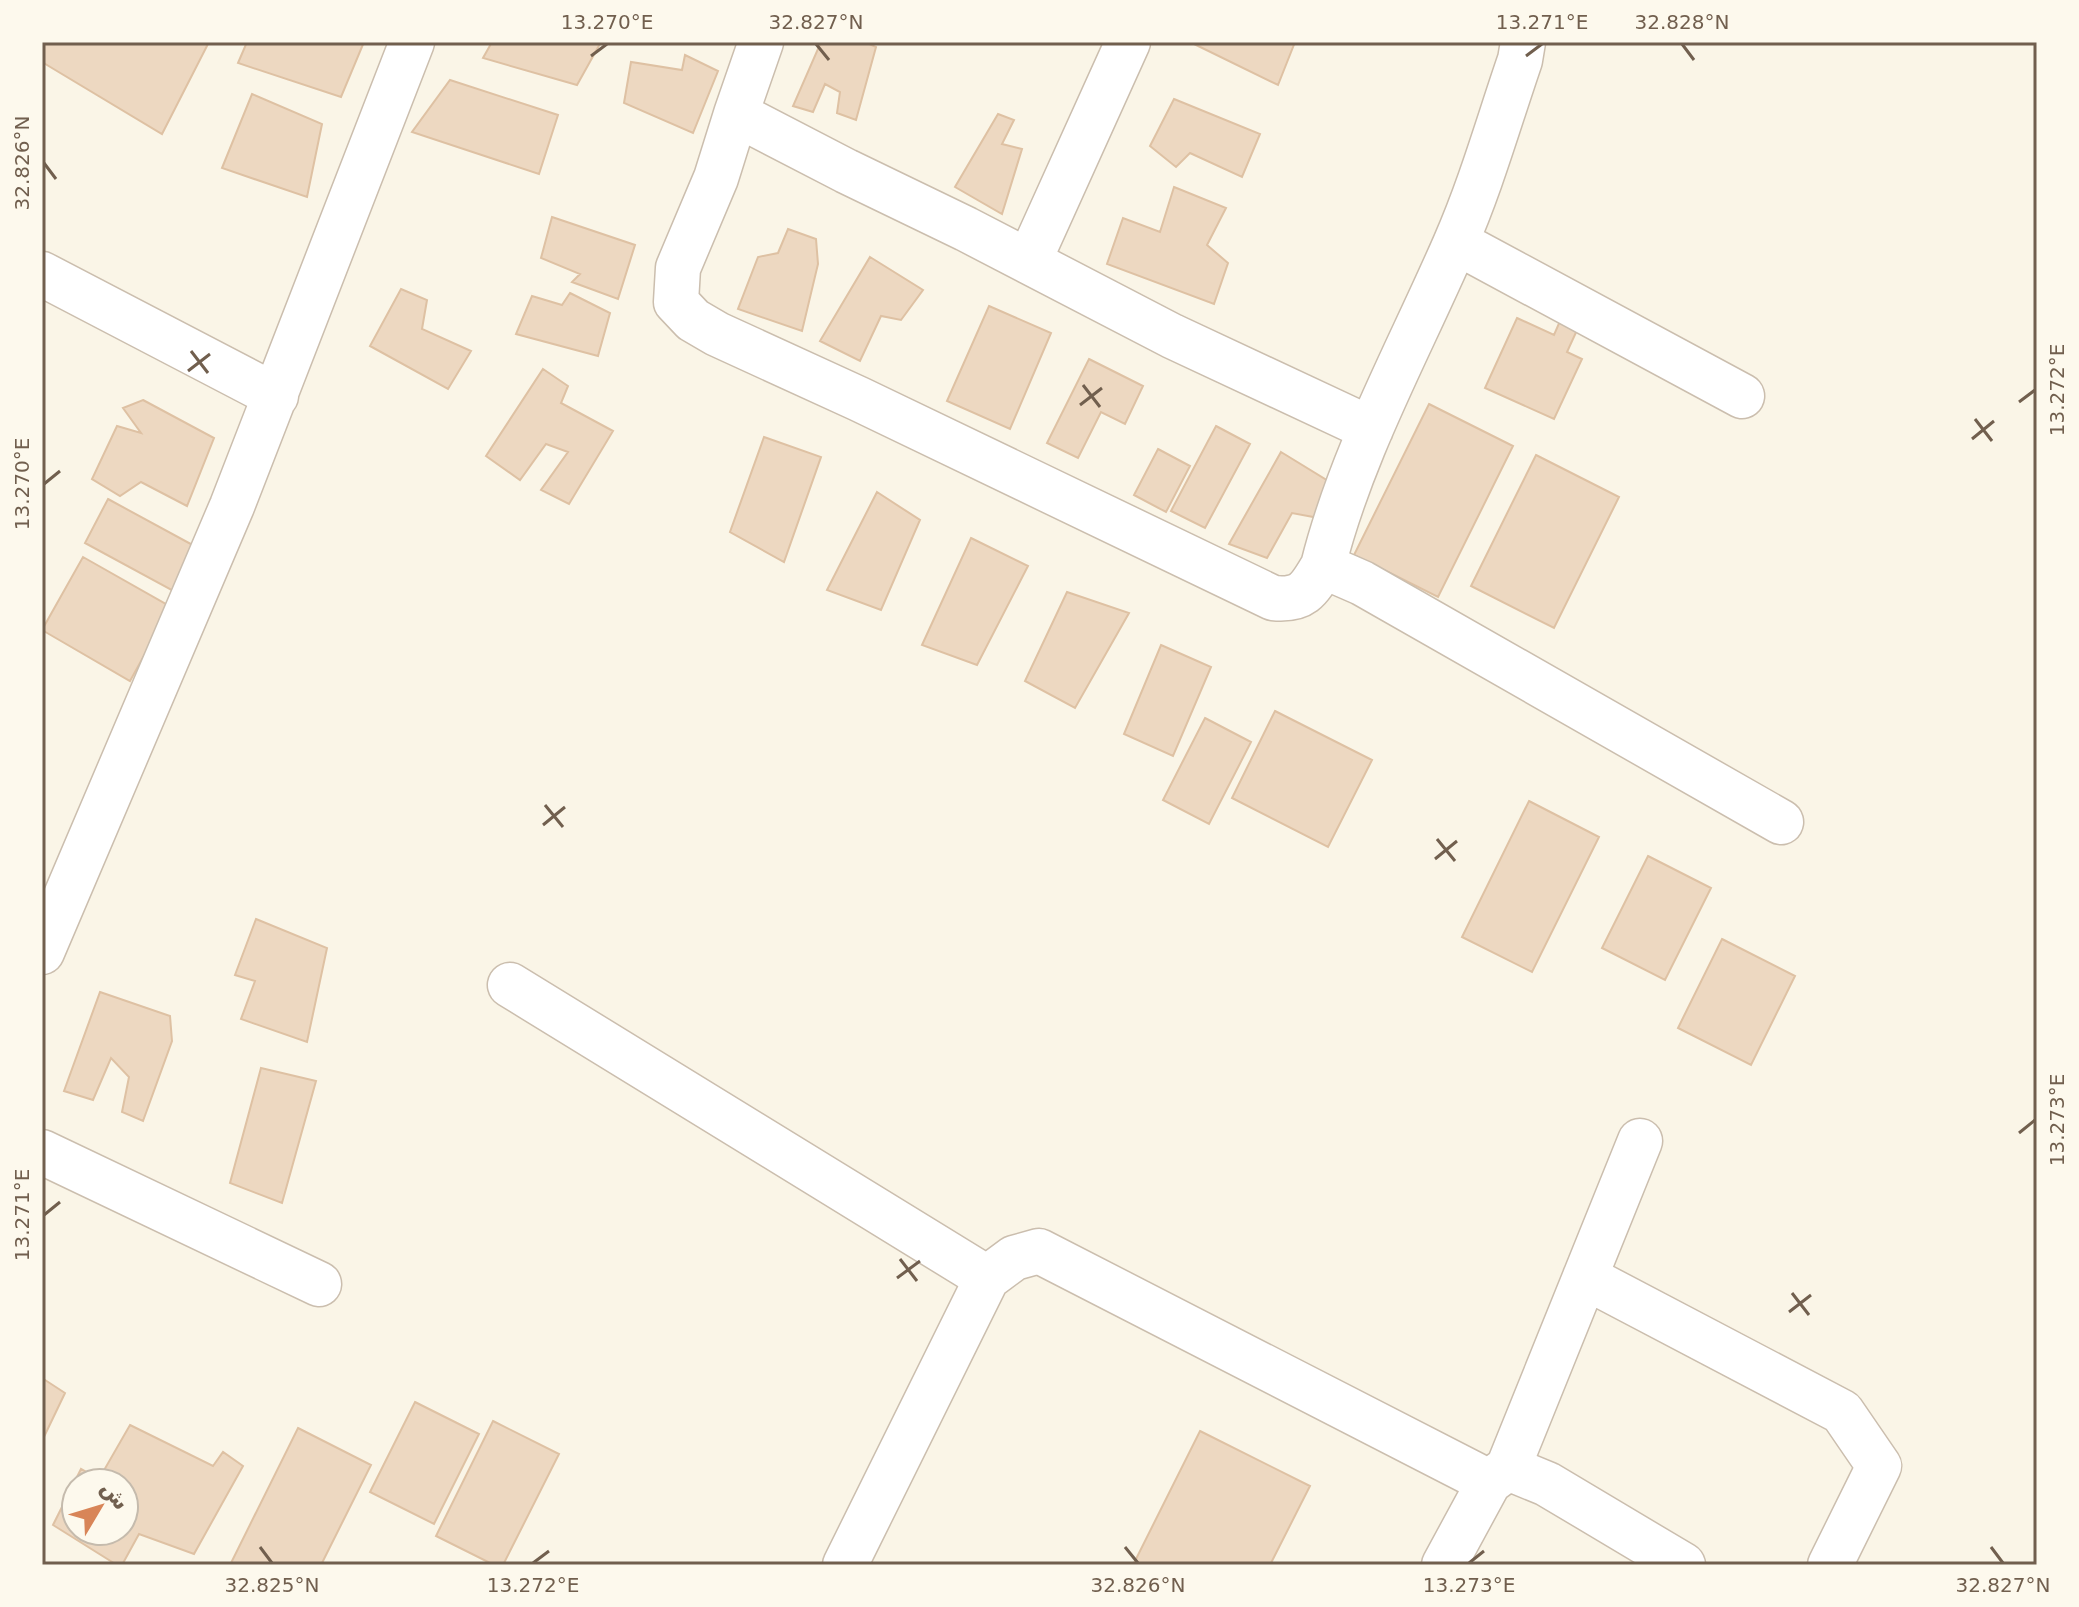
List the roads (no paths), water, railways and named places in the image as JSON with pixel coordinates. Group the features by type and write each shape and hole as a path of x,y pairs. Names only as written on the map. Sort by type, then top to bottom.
{"street":[{"path":"42,952 226,521 412,42"},
{"path":"761,42 716,178 678,268 676,302 693,320 1273,598 1289,600 1309,590 1323,566 1328,544 1371,429 1456,242 1520,60 1523,42"},
{"path":"1029,261 1128,42"},
{"path":"736,114 1172,336 1371,429"},
{"path":"1456,242 1742,396"},
{"path":"42,274 276,396"},
{"path":"1323,566 1362,583 1781,822"},
{"path":"510,985 987,1278"},
{"path":"1444,1565 1499,1475 1640,1141"},
{"path":"42,1152 319,1284"},
{"path":"845,1565 987,1278 1014,1258 1039,1251 1499,1475 1547,1484 1683,1565"},
{"path":"1585,1277 1842,1412 1879,1466 1830,1565"}]}
